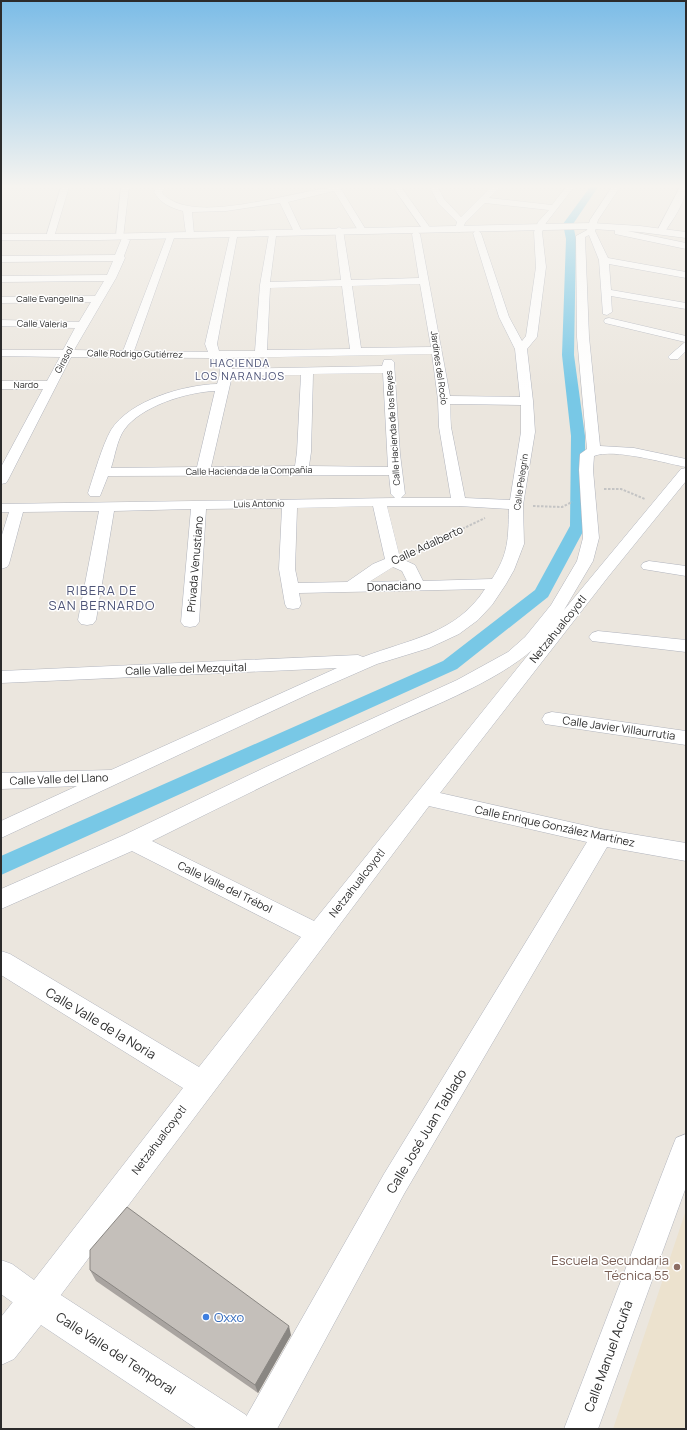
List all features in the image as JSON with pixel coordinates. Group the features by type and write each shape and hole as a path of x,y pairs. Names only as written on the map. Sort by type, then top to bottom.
{"street":[{"name":"Girasol","path":"1,480 82,325 111,278 121,254"},
{"path":"128,353 164,254"},
{"path":"203,472 222,387 227,373 224,362 215,355 211,344 230,254"},
{"path":"261,353 265,285 269,254"},
{"path":"342,254 356,351"},
{"name":"Jardines del Rocío","path":"422,254 424,281 437,350 446,427 459,502"},
{"name":"Calle Pelegrín","path":"371,660 423,644 453,630 472,616 486,601 498,584 513,556 516,544 512,506 528,432 527,401 521,349 504,317 484,254"},
{"path":"521,349 531,337 542,254"},
{"path":"580,254 582,337 594,449"},
{"path":"601,254 604,260 608,316 686,339"},
{"path":"1,260 120,258"},
{"path":"604,260 686,275"},
{"path":"1,279 111,278"},
{"path":"265,285 424,281"},
{"path":"606,292 686,306"},
{"name":"Calle Evangelina","path":"1,300 98,299"},
{"name":"Calle Valeria","path":"1,323 82,325"},
{"path":"674,357 686,345"},
{"name":"Calle Rodrigo Gutiérrez","path":"1,353 215,355 437,350"},
{"name":"Calle Hacienda de los Reyes","path":"307,371 388,366 398,494"},
{"path":"227,373 307,371 304,452 301,470"},
{"name":"Nardo","path":"1,385 50,385"},
{"path":"95,493 117,431 128,418 183,392 196,388 222,387"},
{"path":"444,400 527,401"},
{"path":"1,899 132,841 280,768 463,684 514,656 531,641 558,607 585,561 591,538 586,456 594,449 632,453 686,463"},
{"name":"Calle Hacienda de la Compañía","path":"103,472 301,470 395,471"},
{"name":"Netzahualcoyotl","path":"37,1301 316,934 618,553 686,472"},
{"path":"379,502 393,561 409,568 417,585"},
{"name":"Luis Antonio","path":"1,508 379,502 459,502 512,506"},
{"name":"Donaciano","path":"290,504 287,569 292,596 349,588 498,584"},
{"path":"87,620 107,506"},
{"name":"Privada Venustiano","path":"190,622 196,562 199,506"},
{"path":"1,564 17,508"},
{"name":"Calle Adalberto","path":"349,588 379,567 393,561"},
{"path":"649,566 686,571"},
{"path":"598,637 686,646"},
{"path":"1,830 174,748 371,660"},
{"name":"Calle Valle del Mezquital","path":"1,677 371,660"},
{"name":"Calle Javier Villaurrutia","path":"552,719 686,738"},
{"name":"Calle Valle del Llano","path":"1,781 117,776"},
{"name":"Calle Enrique González Martínez","path":"424,798 601,837 686,852"},
{"name":"Calle José Juan Tablado","path":"258,1429 394,1184 601,837"},
{"name":"Calle Valle del Trébol","path":"132,841 260,904 316,934"},
{"name":"Calle Valle de la Noria","path":"1,962 202,1084"},
{"name":"Calle Manuel Acuña","path":"581,1429 686,1148"},
{"name":"Calle Valle del Temporal","path":"1,1275 37,1301 232,1429"},
{"path":"1,1346 37,1301"}],"path":[{"name":"Calle Adalberto","path":"393,561 512,506"}],"shaded area":[{"name":"Escuela Secundaria Técnica 55","path":"686,1210 686,1429 613,1429"}],"building":[{"name":"Oxxo","path":"127,1207 289,1326 255,1385 90,1270 90,1250"}],"waterway":[{"path":"1,866 450,665 542,593 578,526 578,436 568,355 571,254"}],"place":[{"name":"Escuela Secundaria Técnica 55","path":"677,1267"},
{"name":"Oxxo","path":"206,1317"}],"district":[{"name":"HACIENDA LOS NARANJOS","path":"240,369"},
{"name":"RIBERA DE SAN BERNARDO","path":"102,598"}]}
